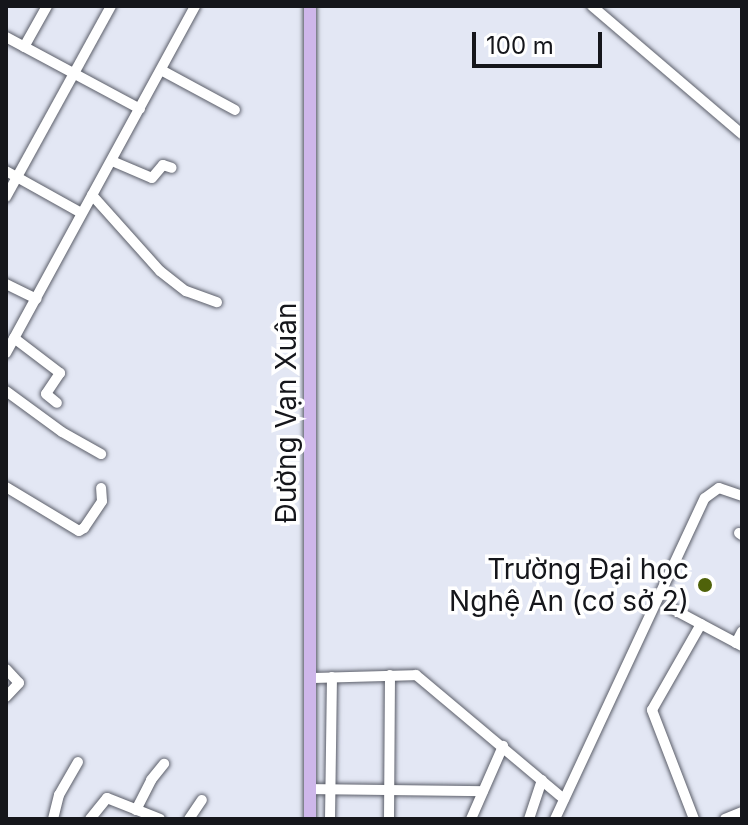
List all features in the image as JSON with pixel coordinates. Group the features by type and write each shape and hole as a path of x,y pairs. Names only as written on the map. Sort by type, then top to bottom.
{"main road":[{"name":"Đường Vạn Xuân","path":"310,6 310,819"}],"street":[{"path":"24,47 47,6"},
{"path":"6,197 111,6"},
{"path":"6,353 195,6"},
{"path":"592,6 742,134"},
{"path":"6,37 140,109"},
{"path":"161,70 235,110"},
{"path":"112,161 152,178 163,165 172,168"},
{"path":"6,171 81,213"},
{"path":"92,195 160,271 186,291 217,302"},
{"path":"6,284 37,299"},
{"path":"14,338 60,373 46,394 57,403"},
{"path":"6,391 62,432 101,454"},
{"path":"6,487 79,531 102,501 101,488"},
{"path":"555,819 589,754 633,648 705,498 722,488 742,496"},
{"path":"669,607 739,645 742,631"},
{"path":"694,819 652,710 701,624"},
{"path":"6,669 19,683 6,697"},
{"path":"389,819 390,675"},
{"path":"310,678 416,675 564,799"},
{"path":"330,819 332,677"},
{"path":"471,819 503,746"},
{"path":"53,819 59,795 78,762"},
{"path":"136,810 151,780 164,764"},
{"path":"529,819 542,780"},
{"path":"310,789 483,791"},
{"path":"90,819 104,798 160,819"},
{"path":"189,819 202,800"},
{"path":"725,819 742,812"}],"place":[{"name":"Trường Đại học Nghệ An (cơ sở 2)","path":"705,585"}]}
